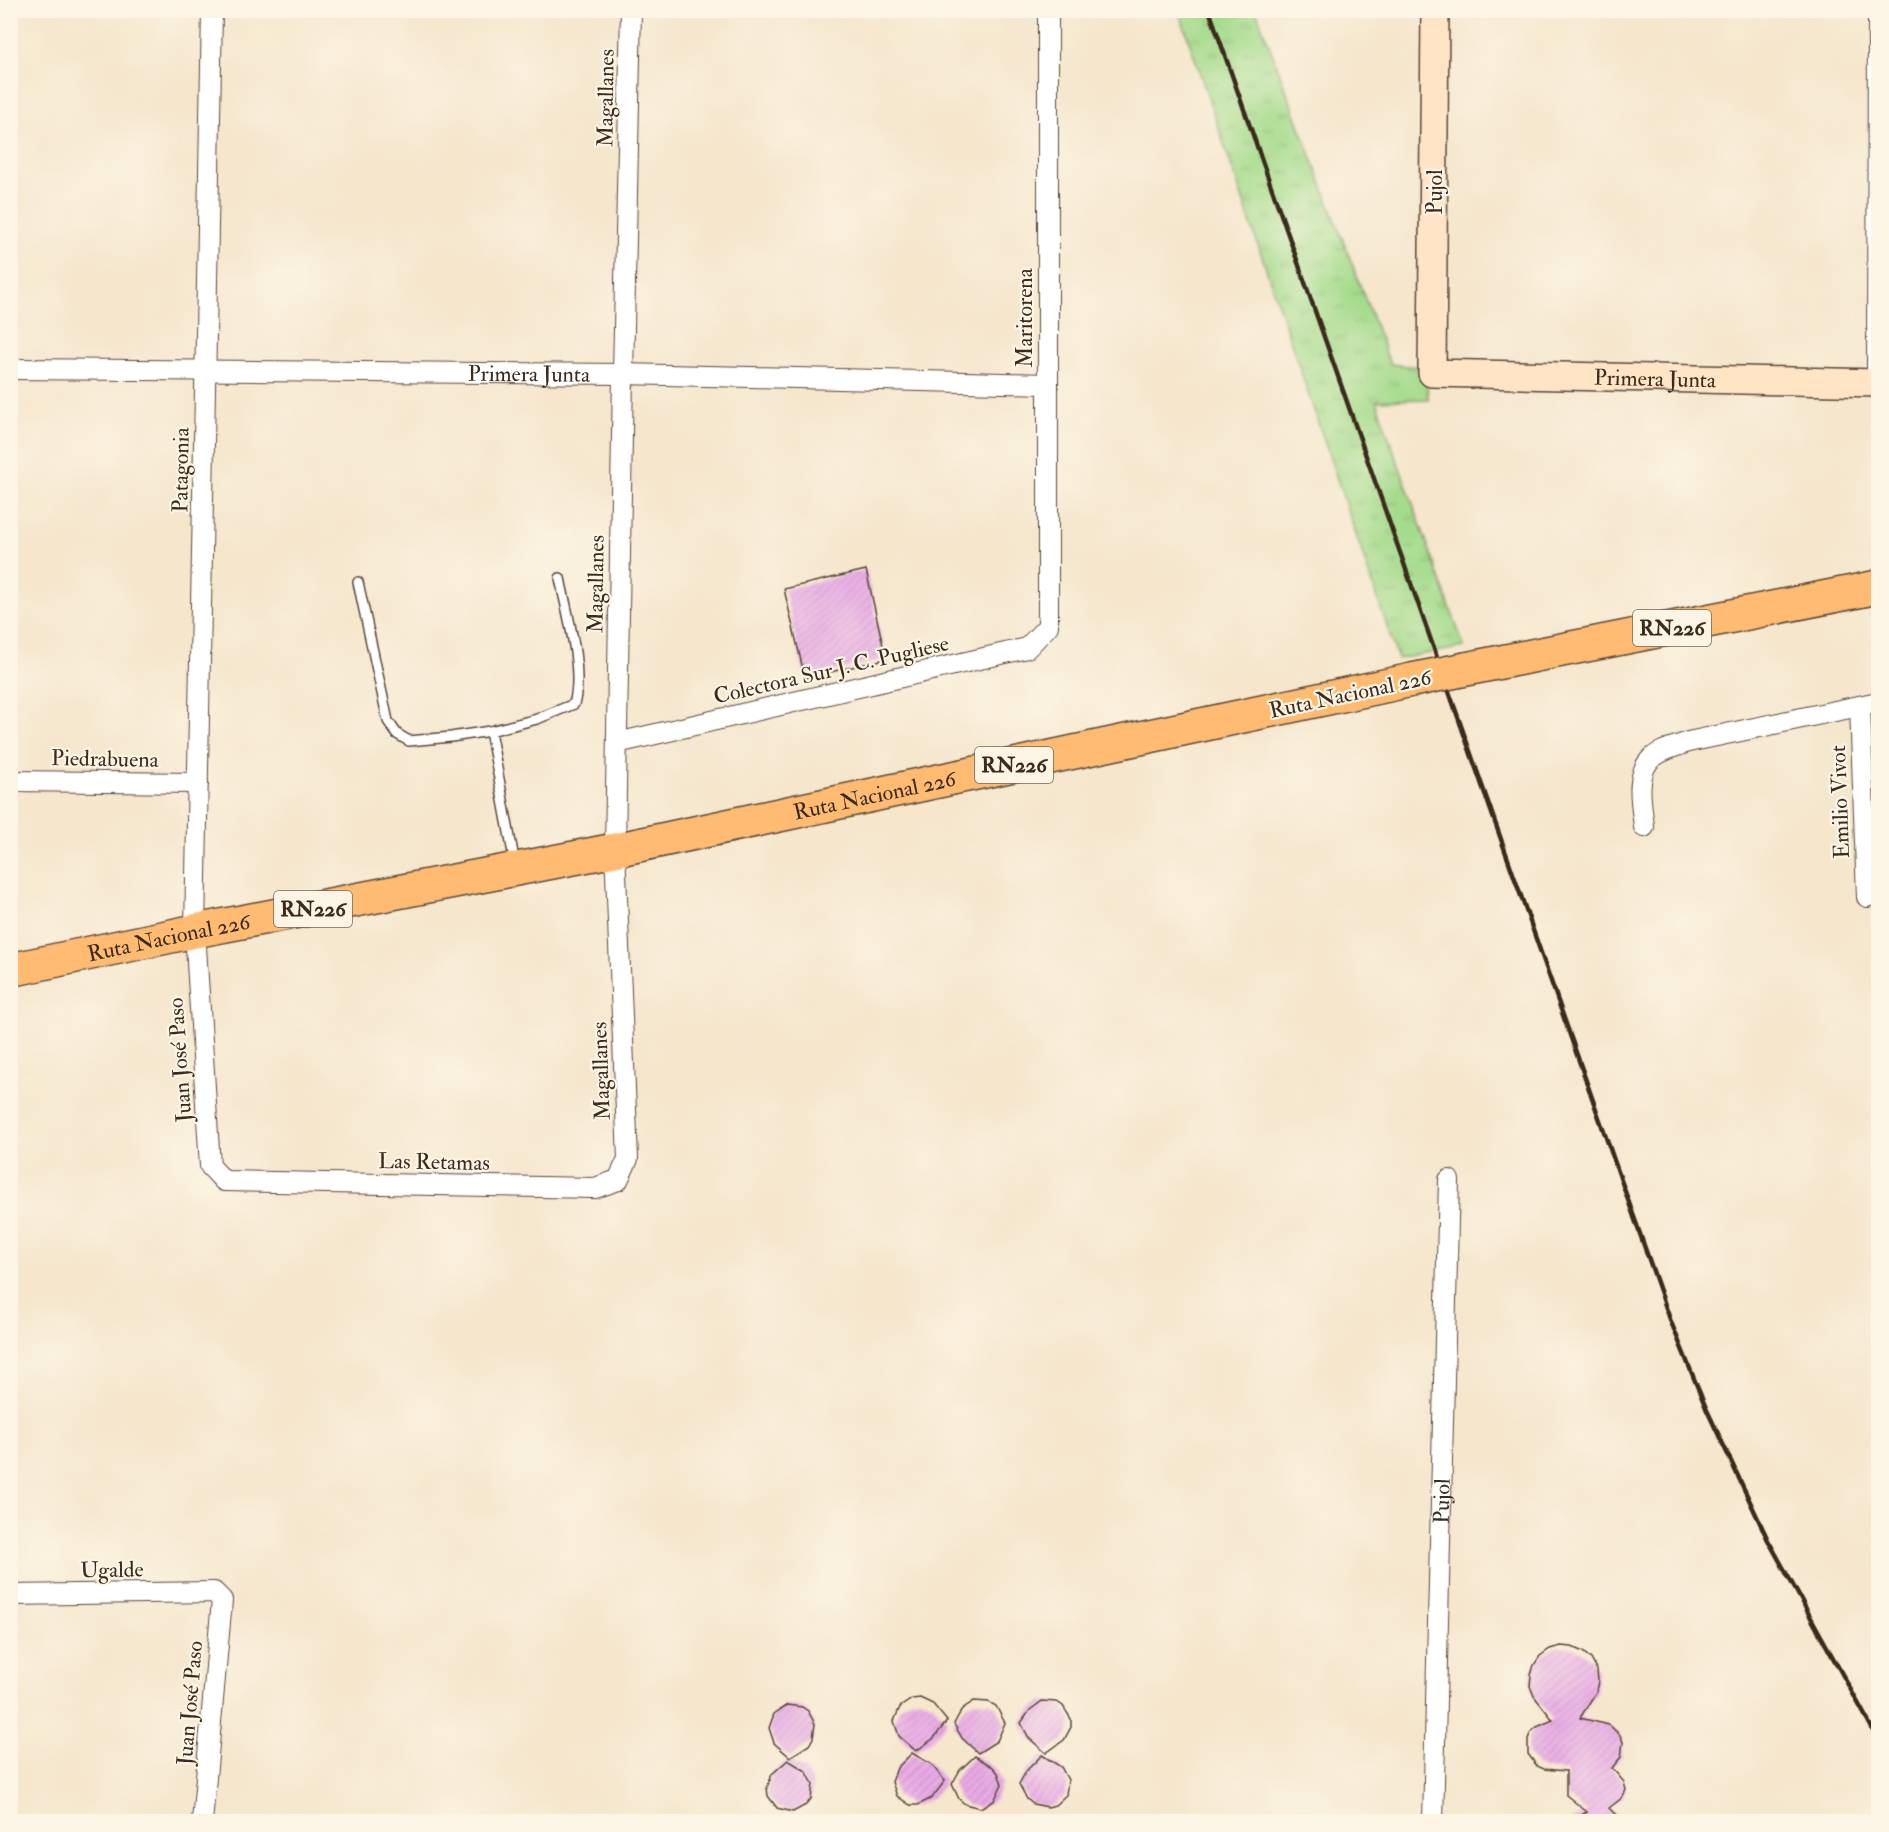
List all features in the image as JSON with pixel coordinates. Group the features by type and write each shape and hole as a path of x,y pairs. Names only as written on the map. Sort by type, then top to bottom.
{"highway":[{"name":"Ruta Nacional 226","path":"10,970 195,931 615,850 1412,680 1878,587"}],"main road":[{"name":"Pujol","path":"1432,373 1435,10"},
{"name":"Primera Junta","path":"1432,373 1878,383"}],"street":[{"name":"Patagonia","path":"195,931 212,10"},
{"name":"Magallanes","path":"628,1159 615,850 622,374 631,10"},
{"name":"Maritorena","path":"1048,10 1048,626"},
{"path":"1878,10 1878,383"},
{"name":"Primera Junta","path":"10,369 622,374 1048,384"},
{"name":"Colectora Sur J. C. Pugliese","path":"617,743 1028,648 1048,626"},
{"path":"1644,827 1639,786 1648,761 1662,752 1688,742 1869,704"},
{"name":"Emilio Vivot","path":"1866,897 1869,704"},
{"name":"Piedrabuena","path":"10,781 198,783"},
{"name":"Juan José Paso","path":"195,931 210,1166 224,1181"},
{"name":"Las Retamas","path":"224,1181 595,1188 618,1180 628,1159"},
{"name":"Pujol","path":"1433,1821 1449,1180"},
{"name":"Juan José Paso","path":"202,1821 222,1600 214,1592"},
{"name":"Ugalde","path":"10,1595 214,1592"}],"lane":[{"path":"358,582 388,721 397,734 409,741 490,731 537,718 574,704 578,690 560,578"},
{"path":"490,731 516,869"}],"green space":[{"path":"1179,11 1256,11 1390,364 1426,368 1428,399 1376,401 1464,647 1398,659"}],"building":[{"path":"866,570 886,659 805,678 784,589"},
{"path":"1561,1646 1572,1647 1583,1652 1591,1659 1597,1670 1596,1692 1580,1718 1609,1725 1620,1735 1623,1742 1621,1757 1612,1768 1624,1782 1626,1790 1623,1797 1609,1808 1622,1821 1570,1821 1587,1812 1566,1795 1566,1771 1537,1766 1528,1754 1528,1739 1531,1732 1553,1720 1534,1696 1530,1686 1534,1665 1540,1656 1550,1649"},
{"path":"920,1698 933,1704 947,1721 934,1738 916,1751 899,1736 894,1721 900,1707 912,1699"},
{"path":"974,1701 989,1702 996,1706 1005,1723 997,1741 978,1753 962,1738 954,1724 962,1709"},
{"path":"1042,1701 1057,1702 1063,1706 1071,1719 1071,1727 1064,1740 1046,1753 1029,1738 1021,1723 1030,1710"},
{"path":"787,1705 802,1707 808,1711 815,1724 813,1738 809,1745 790,1757 774,1743 769,1728 774,1714"},
{"path":"912,1753 931,1764 945,1781 932,1798 918,1805 910,1805 897,1796 892,1782 897,1768"},
{"path":"1042,1755 1061,1767 1068,1780 1066,1795 1055,1805 1048,1807 1033,1804 1027,1799 1019,1784 1027,1770"},
{"path":"975,1756 993,1767 1002,1784 994,1801 980,1808 965,1804 959,1799 952,1784 960,1770"},
{"path":"788,1760 806,1771 813,1784 811,1799 806,1805 793,1812 777,1808 768,1796 767,1788 772,1774"}],"railway":[{"path":"1209,10 1671,1322 1706,1408 1768,1540 1878,1739"}]}
